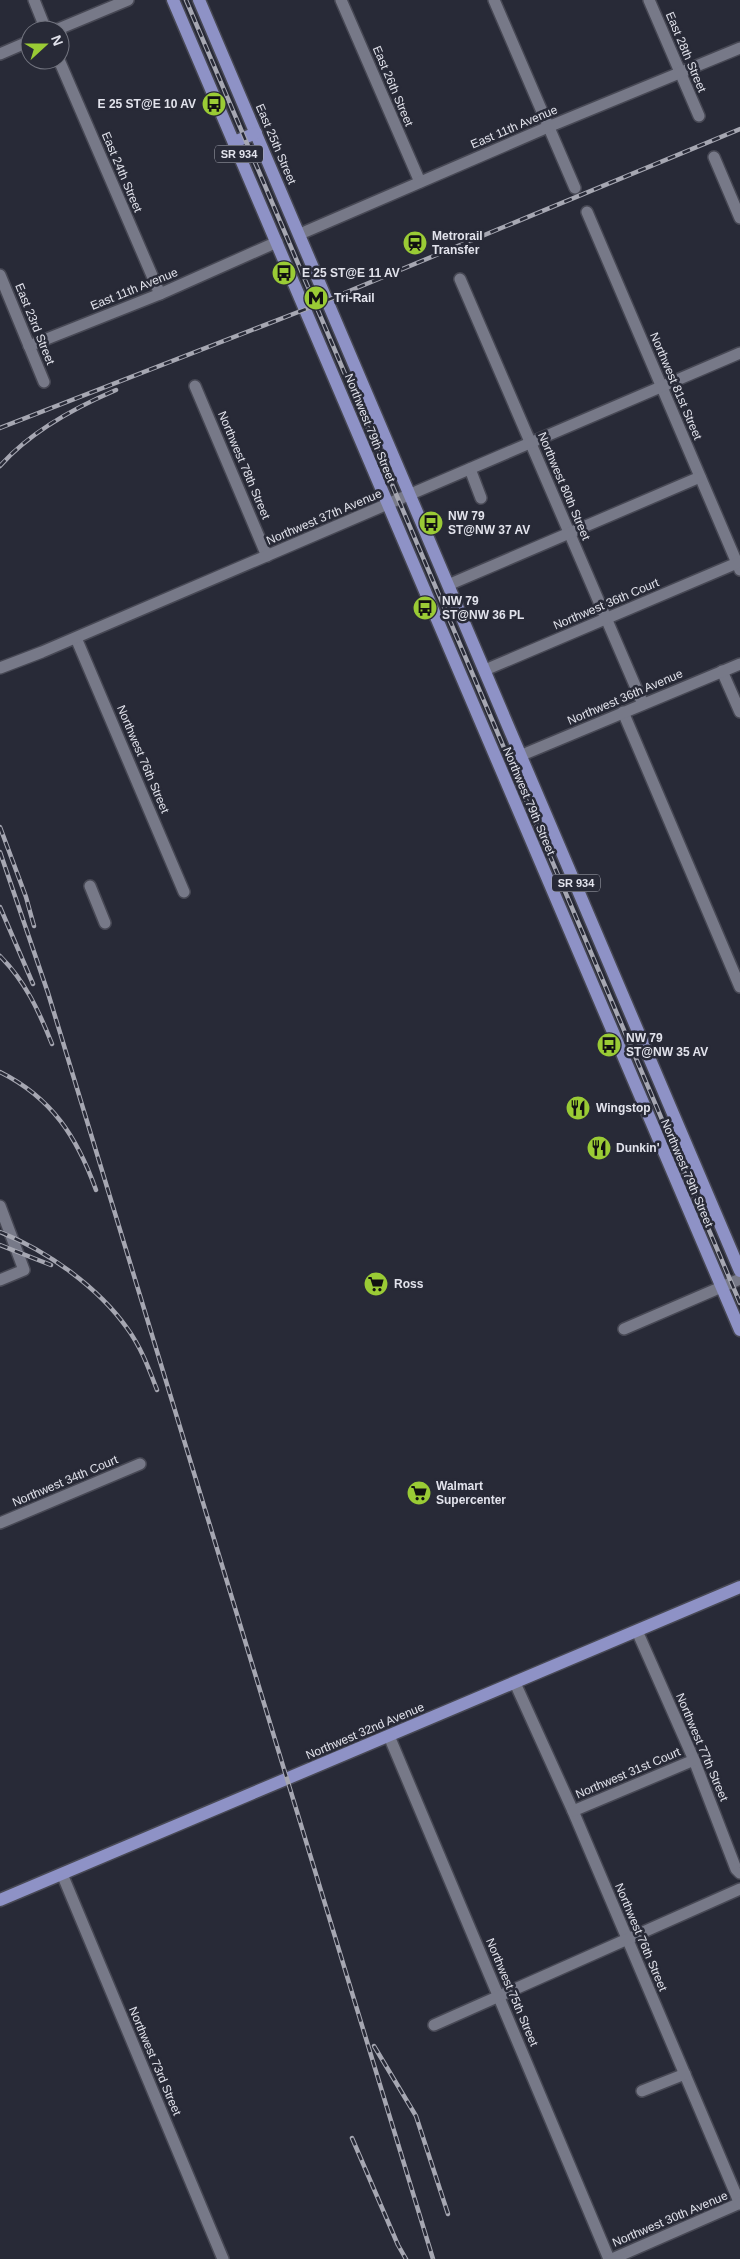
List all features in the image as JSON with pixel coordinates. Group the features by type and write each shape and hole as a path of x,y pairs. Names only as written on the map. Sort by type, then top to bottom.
{"main road":[{"name":"SR 934","path":"173,0 276,242"},
{"name":"East 25th Street","path":"199,0 328,300"},
{"path":"234,142 256,133"},
{"name":"Northwest 79th Street","path":"276,242 306,309 386,505 462,676 740,1330"},
{"name":"Northwest 79th Street","path":"328,300 409,495 522,755 740,1271"},
{"name":"Northwest 32nd Avenue","path":"0,1900 740,1587"}],"street":[{"path":"34,0 42,20"},
{"path":"70,24 128,0"},
{"name":"East 26th Street","path":"341,0 420,182"},
{"path":"494,0 574,188"},
{"name":"East 28th Street","path":"649,0 699,116"},
{"path":"0,54 20,45"},
{"name":"East 11th Avenue","path":"300,234 548,126 740,48"},
{"name":"East 24th Street","path":"63,70 160,294"},
{"path":"714,157 740,218"},
{"name":"Northwest 81st Street","path":"587,212 738,566"},
{"name":"East 11th Avenue","path":"29,346 160,294 276,242"},
{"name":"East 23rd Street","path":"0,275 3,289 44,382"},
{"name":"Northwest 80th Street","path":"460,279 643,704"},
{"name":"Northwest 37th Avenue","path":"0,668 76,638 740,353"},
{"name":"Northwest 78th Street","path":"195,386 267,556"},
{"path":"470,469 482,498"},
{"path":"448,584 700,477"},
{"name":"Northwest 36th Court","path":"485,670 738,566"},
{"name":"Northwest 76th Street","path":"76,638 184,892"},
{"name":"Northwest 36th Avenue","path":"522,755 740,664"},
{"path":"722,671 740,712"},
{"path":"623,712 740,987"},
{"path":"90,886 105,923"},
{"path":"0,1206 24,1270 0,1280"},
{"path":"624,1329 740,1279"},
{"name":"Northwest 34th Court","path":"0,1523 140,1464"},
{"name":"Northwest 77th Street","path":"637,1632 694,1760 736,1869 740,1873"},
{"name":"Northwest 76th Street","path":"514,1683 573,1811 740,2203"},
{"name":"Northwest 75th Street","path":"390,1736 610,2259"},
{"name":"Northwest 31st Court","path":"573,1811 694,1760"},
{"name":"Northwest 73rd Street","path":"62,1874 223,2259"},
{"path":"434,2025 740,1889"},
{"path":"642,2091 685,2074"},
{"name":"Northwest 30th Avenue","path":"610,2259 740,2203"}],"railway":[{"path":"186,0 740,1303"},
{"path":"0,428 306,309 740,129"},
{"path":"0,466 25,442 54,422 116,390"},
{"path":"0,827 26,897 34,926"},
{"path":"0,852 48,993 433,2259"},
{"path":"0,907 33,984"},
{"path":"0,956 24,986 52,1044"},
{"path":"0,1072 34,1094 60,1121 80,1153 96,1190"},
{"path":"0,1232 53,1259 101,1298 132,1335 157,1390"},
{"path":"0,1245 51,1265"},
{"path":"374,2046 416,2116 448,2214"},
{"path":"352,2138 398,2245 406,2259"}],"place":[{"name":"E 25 ST@E 10 AV","path":"214,104"},
{"name":"Metrorail Transfer","path":"415,243"},
{"name":"E 25 ST@E 11 AV","path":"284,273"},
{"name":"Tri-Rail","path":"316,298"},
{"name":"NW 79 ST@NW 37 AV","path":"431,523"},
{"name":"NW 79 ST@NW 36 PL","path":"425,608"},
{"name":"NW 79 ST@NW 35 AV","path":"609,1045"},
{"name":"Wingstop","path":"578,1108"},
{"name":"Dunkin'","path":"599,1148"},
{"name":"Ross","path":"376,1284"},
{"name":"Walmart Supercenter","path":"419,1493"}]}
